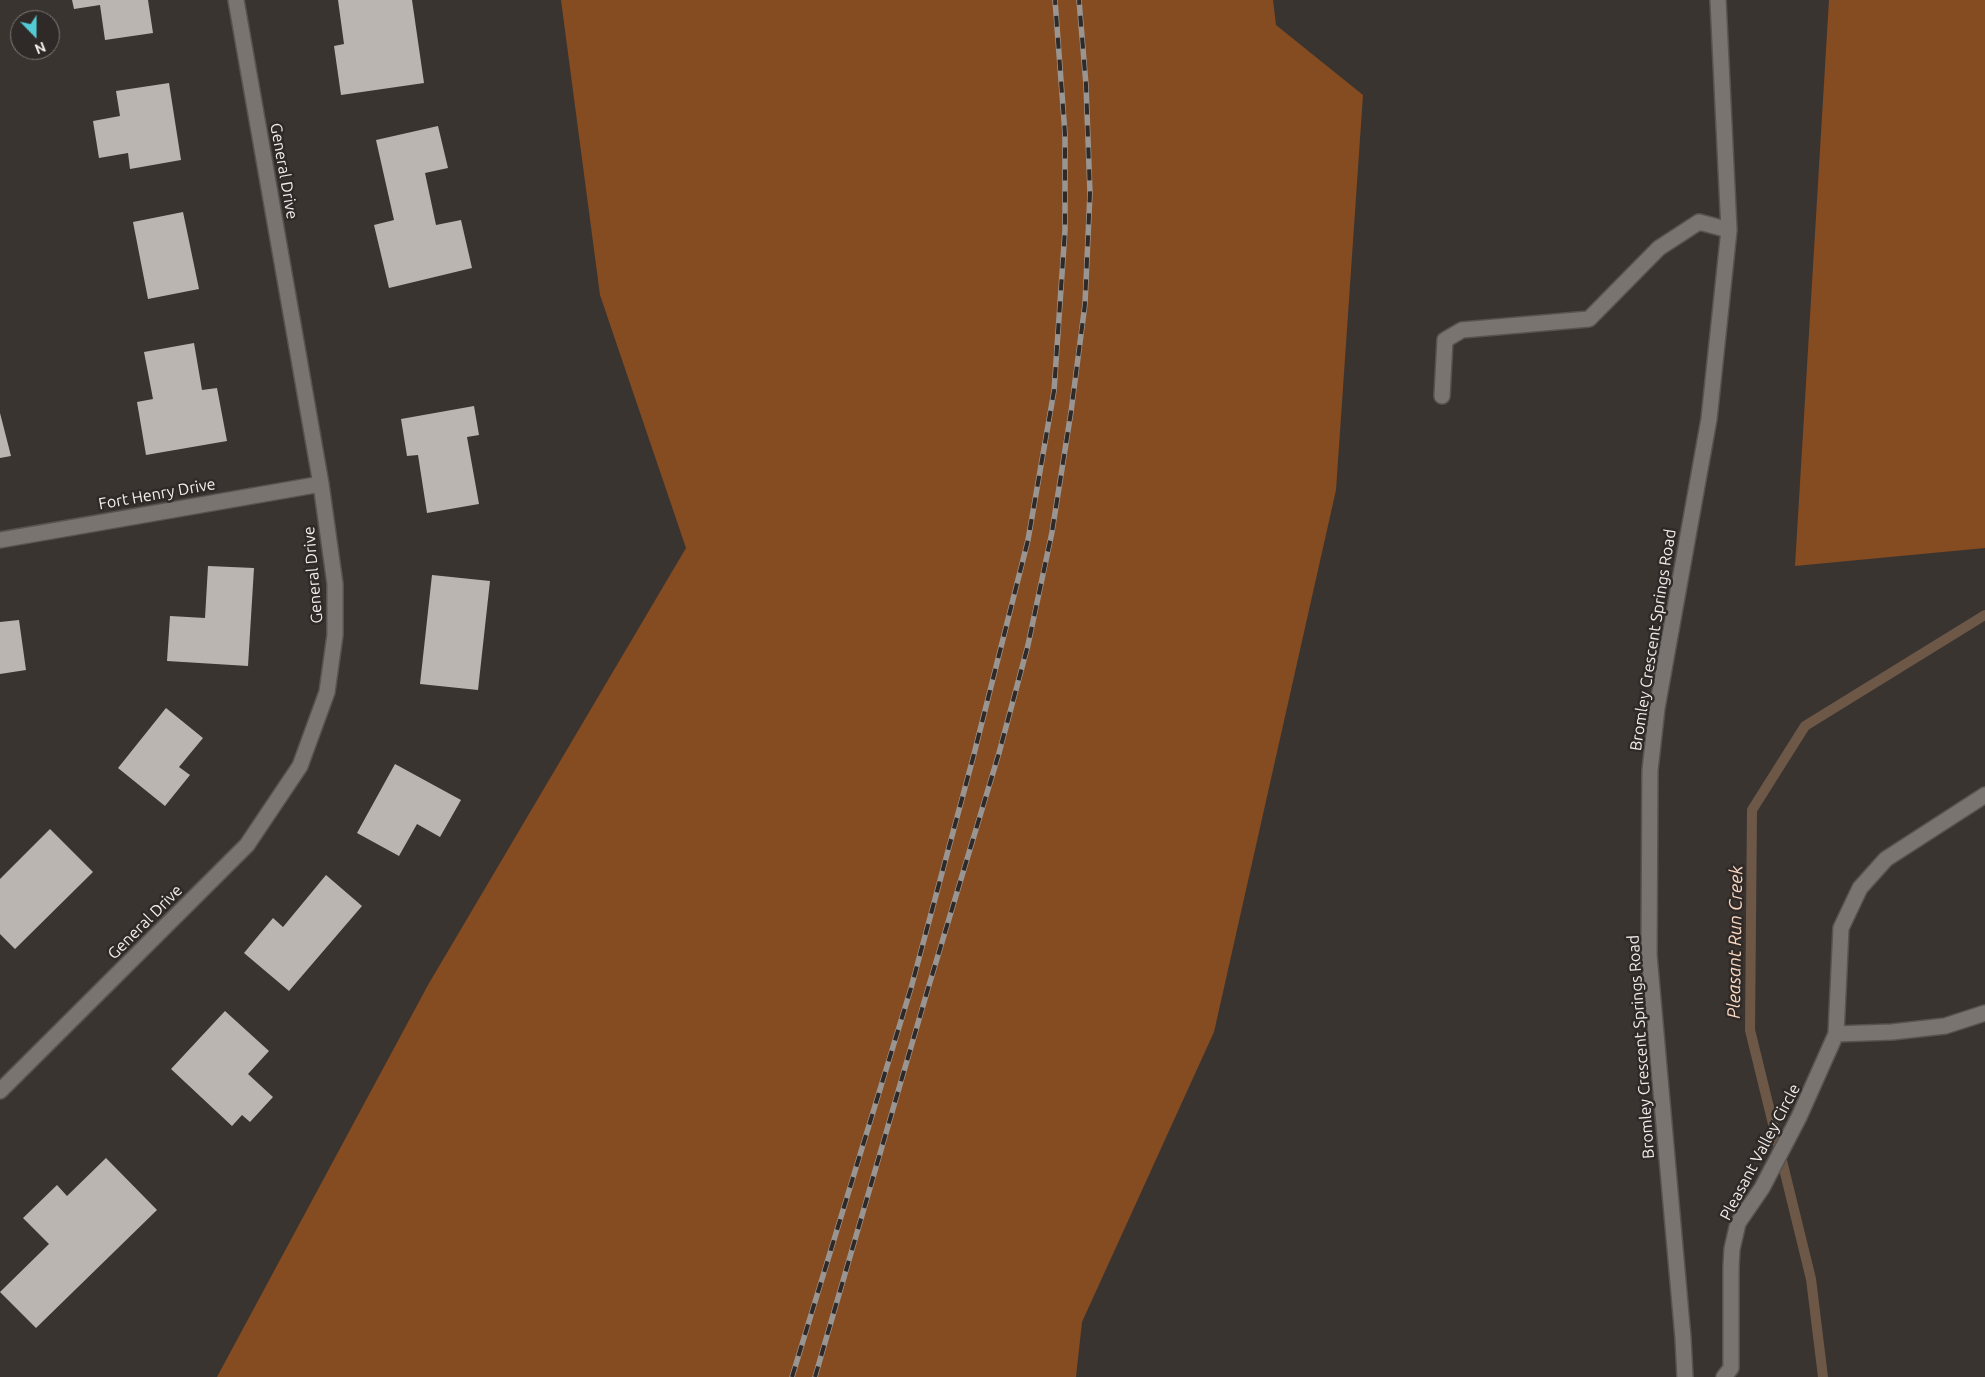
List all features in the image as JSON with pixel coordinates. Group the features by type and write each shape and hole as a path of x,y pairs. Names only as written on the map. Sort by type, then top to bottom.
{"street":[{"name":"General Drive","path":"0,1091 247,845 300,766 327,692 335,635 335,584 321,484 236,0"},
{"name":"Bromley Crescent Springs Road","path":"1685,1377 1684,1338 1649,955 1650,770 1657,708 1709,419 1729,230 1718,0"},
{"path":"1442,396 1445,340 1462,330 1589,319 1659,248 1699,222 1729,230"},
{"name":"Fort Henry Drive","path":"0,540 321,484"},
{"name":"Pleasant Valley Circle","path":"1724,1377 1731,1368 1732,1249 1738,1224 1762,1188 1799,1117 1836,1034 1842,928 1860,888 1886,859 1985,795"},
{"path":"1836,1034 1892,1032 1945,1026 1985,1013"}],"shaded area":[{"path":"561,0 1273,0 1276,25 1363,95 1336,490 1214,1032 1082,1322 1076,1377 217,1377 428,985 686,548 600,295"},
{"path":"1829,0 1985,0 1985,548 1795,566"}],"building":[{"path":"72,0 148,0 153,33 105,40 100,5 74,9"},
{"path":"338,0 412,0 424,83 341,95 334,46 344,44"},
{"path":"169,83 181,160 130,169 128,153 99,158 93,121 120,116 116,91"},
{"path":"438,126 448,168 425,173 436,225 461,220 472,268 389,288 374,225 394,220 376,140"},
{"path":"183,212 199,289 148,299 133,222"},
{"path":"194,343 202,390 217,388 227,441 146,455 137,402 153,399 144,352"},
{"path":"474,406 479,435 467,437 479,504 427,513 418,455 407,456 401,419"},
{"path":"0,413 11,456 0,458"},
{"path":"208,566 254,568 248,666 167,661 170,616 205,618"},
{"path":"432,575 490,581 478,690 420,684"},
{"path":"19,620 26,670 0,674 0,622"},
{"path":"166,708 203,738 179,767 190,775 165,806 118,768"},
{"path":"395,764 461,800 440,837 417,824 399,856 357,833"},
{"path":"50,829 93,872 15,949 0,934 0,879"},
{"path":"326,875 362,906 289,991 244,953 273,918 283,927"},
{"path":"225,1011 269,1051 248,1074 273,1097 250,1122 242,1115 232,1126 171,1069"},
{"path":"106,1158 157,1210 36,1328 0,1292 49,1244 23,1218 57,1185 67,1196"}],"waterway":[{"name":"Pleasant Run Creek","path":"1823,1377 1811,1279 1750,1030 1752,810 1805,726 1985,615"}],"railway":[{"path":"792,1377 911,988 973,758 1028,540 1054,391 1065,230 1065,134 1055,0"},
{"path":"815,1377 999,753 1028,645 1052,532 1071,412 1085,304 1090,193 1086,85 1079,0"}]}
